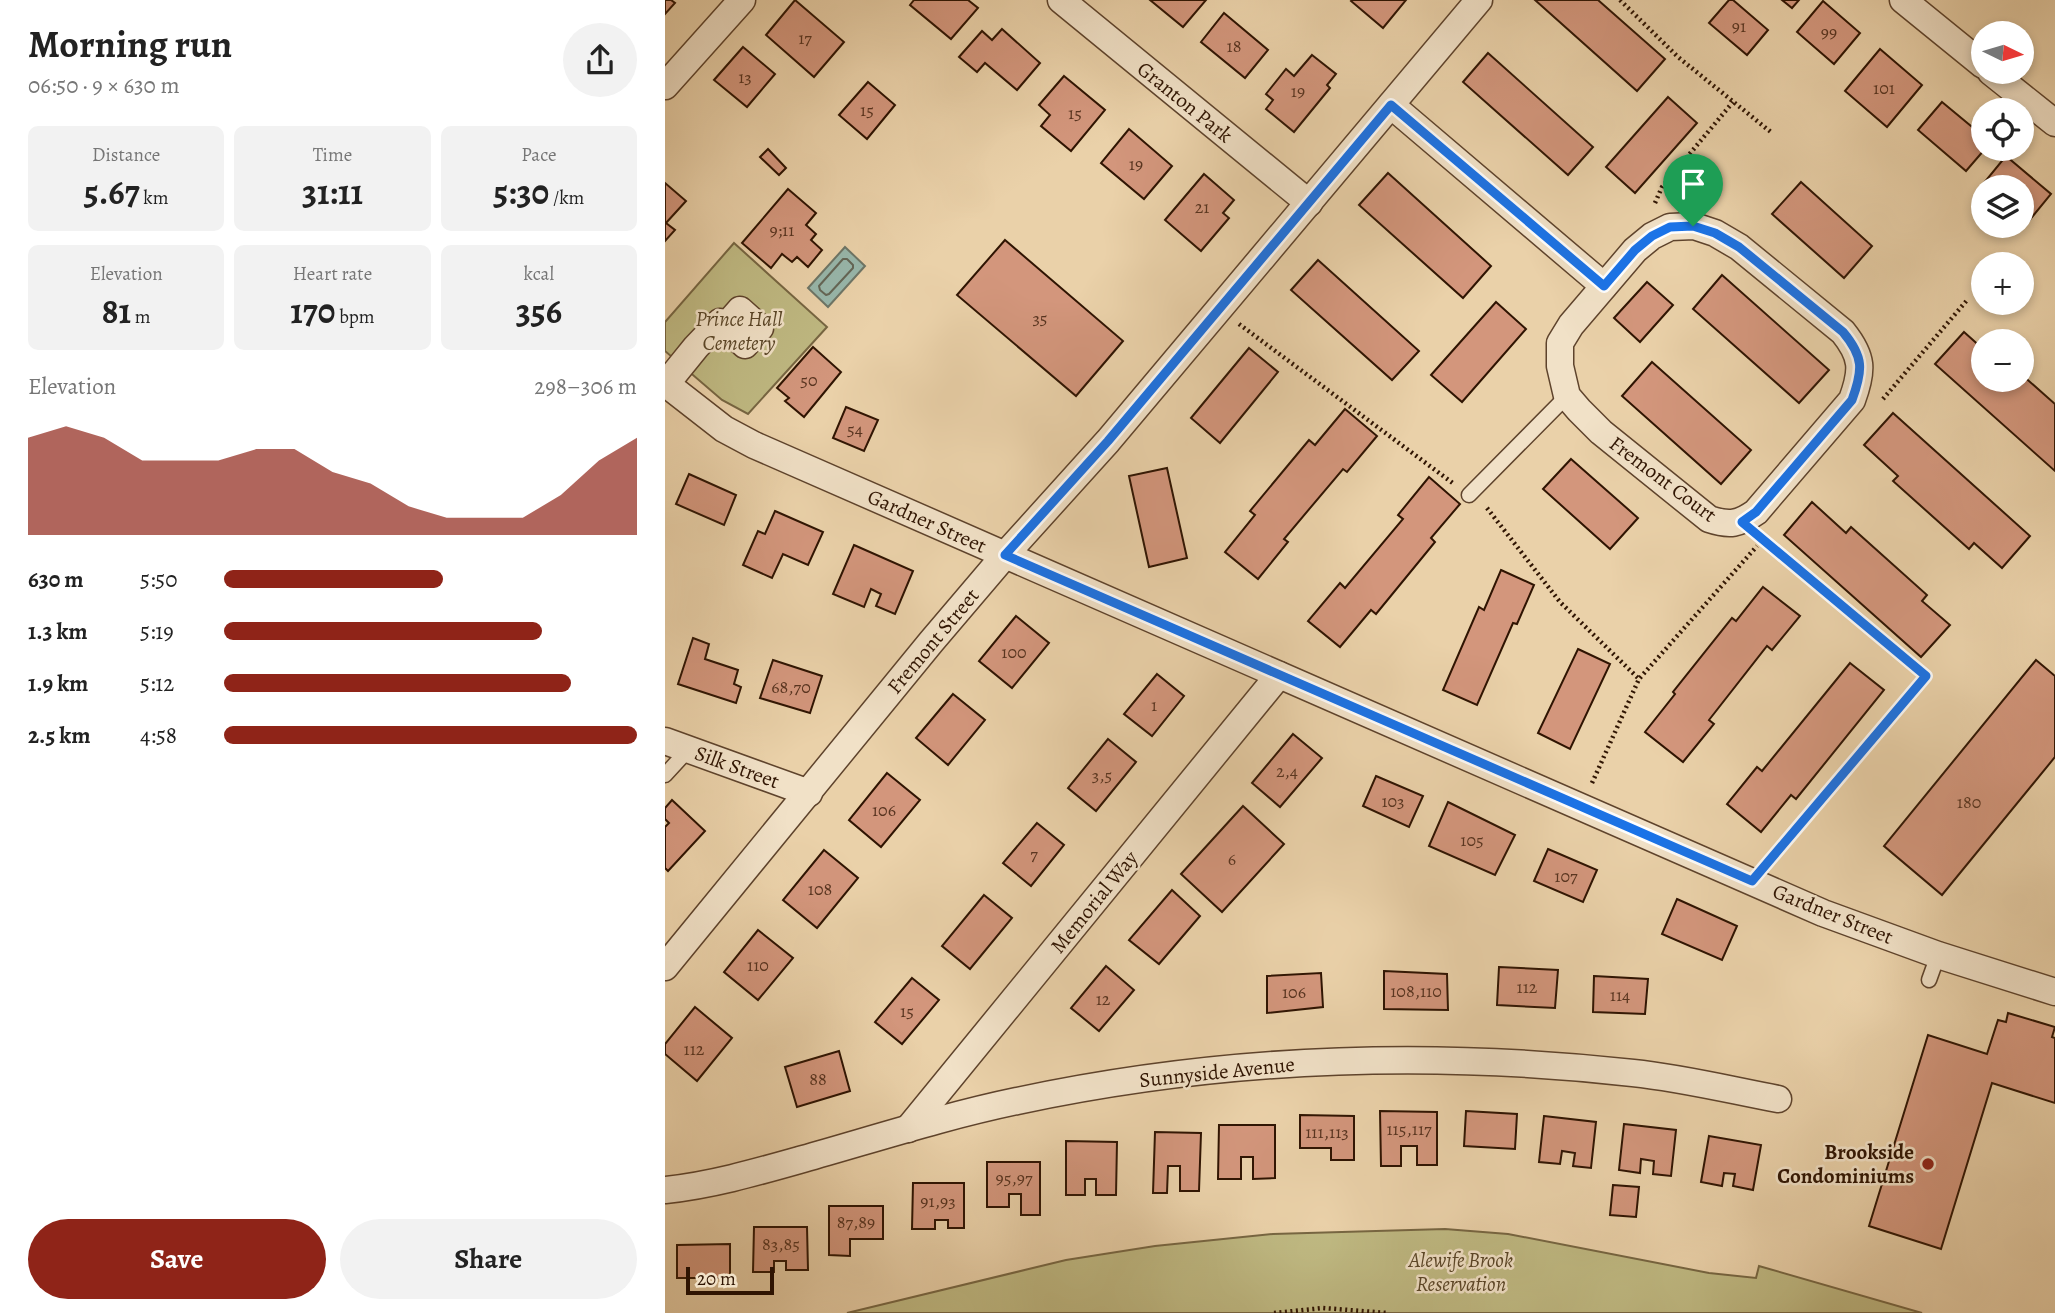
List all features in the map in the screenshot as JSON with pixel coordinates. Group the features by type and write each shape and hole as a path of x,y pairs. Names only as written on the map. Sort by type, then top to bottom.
{"street":[{"path":"665,86 742,0"},
{"name":"Granton Park","path":"1061,0 1309,203"},
{"name":"Fremont Street","path":"665,967 1005,555 1108,441 1479,0"},
{"path":"1903,0 1971,55"},
{"path":"2006,84 2055,123"},
{"path":"1391,105 1604,286"},
{"name":"Fremont Court","path":"1693,226 1715,233 1749,256 1843,332 1855,347 1861,364 1852,400 1756,512 1742,522 1724,524 1709,519 1601,432 1567,396 1560,366 1560,343 1571,325 1635,250 1652,236 1670,227 1693,226"},
{"path":"666,384 720,322 725,327"},
{"name":"Gardner Street","path":"666,384 724,429 754,445 1279,675 1823,913 1938,955 2055,992"},
{"name":"Memorial Way","path":"908,1129 1279,675"},
{"name":"Silk Street","path":"676,745 809,793"},
{"name":"Sunnyside Avenue","path":"665,1190 727,1180 1016,1101 1092,1087 1237,1068 1398,1060 1478,1062 1635,1073 1778,1099"}],"lane":[{"path":"1469,495 1567,396"},
{"path":"665,775 676,745"},
{"path":"1929,980 1938,955"}],"path":[{"path":"1620,0 1678,57 1772,134"},
{"path":"1635,250 1662,187 1734,102"},
{"path":"1219,309 1489,509 1560,602 1639,679"},
{"path":"1742,522 1926,676 1752,881"},
{"path":"1581,806 1639,679 1763,539"},
{"path":"1274,1313 1322,1307 1388,1313"}],"green space":[{"name":"Prince Hall Cemetery","path":"734,243 827,327 748,414 722,400 665,351 665,322"},
{"name":"Alewife Brook Reservation","path":"1445,1229 1508,1234 1709,1273 1756,1278 1759,1266 1922,1313 847,1313 1066,1260 1155,1246 1273,1234"}],"water":[{"path":"845,247 865,266 828,307 808,288"}],"building":[{"path":"665,0 675,3 665,14"},
{"path":"795,0 844,42 814,77 766,35"},
{"path":"914,0 968,0 978,8 951,39 910,5"},
{"path":"1150,0 1206,0 1183,27"},
{"path":"1352,0 1406,0 1383,28"},
{"path":"1535,0 1598,0 1665,59 1637,91"},
{"path":"1729,0 1733,0 1768,30 1747,55 1709,23"},
{"path":"1782,0 1799,0 1792,8"},
{"path":"1823,1 1860,33 1834,64 1797,32"},
{"path":"1224,13 1268,50 1245,78 1201,42"},
{"path":"1002,29 1040,63 1017,90 985,63 977,72 959,57 982,31 992,40"},
{"path":"743,47 775,74 747,107 714,80"},
{"path":"1880,49 1922,85 1887,127 1845,91"},
{"path":"1488,53 1593,147 1568,175 1463,82"},
{"path":"1312,55 1336,74 1327,85 1330,88 1294,132 1266,109 1273,100 1266,94 1286,69 1294,76"},
{"path":"1064,76 1105,110 1071,151 1041,126 1050,115 1039,105"},
{"path":"868,82 895,105 867,139 839,115"},
{"path":"1668,97 1697,123 1635,193 1606,167"},
{"path":"1942,102 1971,126 1971,161 1975,161 1966,171 1918,130"},
{"path":"1129,129 1172,166 1144,199 1101,163"},
{"path":"768,149 786,168 779,175 760,157"},
{"path":"2002,161 2012,161 2028,175 1990,175"},
{"path":"1388,173 1491,266 1463,298 1359,205"},
{"path":"1204,174 1234,200 1223,213 1229,218 1201,251 1165,220"},
{"path":"2034,180 2051,194 2034,215"},
{"path":"1801,182 1872,246 1844,278 1772,214"},
{"path":"665,183 686,201 666,223 675,230 665,241"},
{"path":"788,189 816,213 806,225 816,234 811,240 822,250 808,267 797,257 792,262 782,254 771,268 742,243"},
{"path":"1005,240 1123,341 1076,396 957,295"},
{"path":"1318,260 1419,351 1392,380 1291,290"},
{"path":"1722,275 1829,370 1799,403 1693,309"},
{"path":"1647,282 1673,305 1640,342 1614,318"},
{"path":"1496,302 1526,329 1462,402 1431,375"},
{"path":"1964,332 1971,338 1971,392 2034,392 2034,385 2055,404 2055,471 1935,364"},
{"path":"813,347 841,372 804,417 785,401 789,398 777,388"},
{"path":"1249,348 1278,372 1220,443 1191,418"},
{"path":"1652,362 1751,450 1721,484 1622,396"},
{"path":"846,407 878,420 864,451 833,438"},
{"path":"1345,409 1377,436 1347,472 1343,469 1284,539 1288,542 1258,579 1225,552 1255,515 1250,511 1309,440 1315,445"},
{"path":"1893,413 2030,536 2002,568 1974,543 1969,549 1893,481 1898,476 1864,445"},
{"path":"1571,459 1638,518 1610,549 1543,489"},
{"path":"1167,468 1187,558 1149,567 1129,476"},
{"path":"689,474 736,495 724,525 676,504"},
{"path":"1429,477 1460,504 1431,538 1435,542 1376,614 1371,610 1340,647 1308,621 1340,583 1345,588 1403,519 1398,515"},
{"path":"1812,502 1846,533 1851,527 1927,595 1922,601 1950,625 1921,657 1784,535"},
{"path":"775,511 823,532 808,565 783,554 772,578 743,565 758,531 765,534"},
{"path":"854,545 913,571 895,614 876,606 881,594 871,589 864,607 833,594"},
{"path":"1501,570 1534,585 1517,624 1513,623 1477,705 1443,690 1479,607 1484,610"},
{"path":"1763,587 1800,616 1772,650 1767,646 1709,720 1714,724 1683,762 1645,732 1732,618 1736,621"},
{"path":"1016,616 1049,643 1012,688 979,661"},
{"path":"693,638 709,644 705,659 738,670 734,684 741,687 736,703 678,684"},
{"path":"1578,649 1610,664 1570,749 1538,733"},
{"path":"773,660 822,676 810,713 760,698"},
{"path":"2036,660 2055,676 2055,757 1942,895 1884,846"},
{"path":"1850,663 1884,690 1796,799 1791,795 1761,832 1727,804 1757,767 1762,771"},
{"path":"1157,674 1184,696 1152,736 1124,714"},
{"path":"953,694 985,720 948,765 916,738"},
{"path":"1293,734 1322,758 1280,807 1252,783"},
{"path":"1108,739 1136,762 1096,811 1068,788"},
{"path":"887,773 920,800 881,847 849,820"},
{"path":"1376,776 1423,796 1409,827 1363,806"},
{"path":"672,800 705,831 668,871 665,868 665,827 669,823 665,819 665,808"},
{"path":"1448,802 1515,835 1495,875 1429,846"},
{"path":"1243,806 1284,844 1222,912 1181,874"},
{"path":"1037,823 1064,845 1031,886 1003,863"},
{"path":"1548,849 1597,870 1583,902 1534,881"},
{"path":"824,850 858,878 817,928 783,900"},
{"path":"1172,890 1200,916 1159,964 1129,940"},
{"path":"984,895 1012,918 970,969 942,946"},
{"path":"1677,899 1737,926 1722,960 1662,934"},
{"path":"758,930 793,958 758,1000 724,972"},
{"path":"1106,966 1134,990 1099,1031 1071,1008"},
{"path":"1499,967 1558,970 1555,1008 1497,1005"},
{"path":"1384,971 1447,974 1448,1010 1384,1009"},
{"path":"1321,973 1323,1007 1267,1013 1267,976"},
{"path":"1594,976 1648,979 1645,1014 1593,1012"},
{"path":"912,978 939,1000 902,1044 875,1022"},
{"path":"695,1007 732,1038 697,1081 665,1054 665,1044"},
{"name":"Brookside Condominiums","path":"2008,1013 2055,1027 2052,1037 2055,1038 2055,1103 1992,1083 1941,1249 1869,1226 1928,1035 1987,1054 1998,1020 2006,1022"},
{"path":"839,1051 850,1091 797,1107 785,1067"},
{"path":"1380,1111 1437,1112 1437,1165 1417,1165 1417,1146 1401,1146 1401,1166 1381,1166"},
{"path":"1466,1111 1517,1114 1515,1149 1464,1146"},
{"path":"1300,1115 1354,1116 1354,1160 1331,1160 1331,1148 1300,1148"},
{"path":"1544,1116 1596,1122 1591,1168 1573,1166 1575,1153 1562,1151 1560,1164 1539,1162"},
{"path":"1624,1124 1676,1130 1671,1176 1653,1174 1654,1161 1641,1159 1640,1173 1619,1170"},
{"path":"1219,1125 1275,1125 1275,1178 1253,1179 1253,1157 1241,1157 1241,1179 1218,1179"},
{"path":"1155,1132 1201,1133 1199,1191 1180,1191 1180,1166 1168,1166 1167,1193 1153,1193"},
{"path":"1709,1136 1761,1145 1753,1190 1733,1186 1735,1174 1724,1173 1722,1186 1701,1182"},
{"path":"1066,1141 1117,1142 1116,1195 1096,1195 1096,1179 1085,1179 1085,1195 1066,1195"},
{"path":"987,1162 1040,1162 1040,1215 1021,1215 1021,1194 1009,1194 1009,1207 987,1207"},
{"path":"913,1183 964,1183 964,1228 948,1228 948,1220 935,1220 935,1229 912,1229"},
{"path":"1613,1185 1639,1187 1636,1217 1610,1215"},
{"path":"829,1206 883,1206 883,1239 850,1239 850,1256 829,1255"},
{"path":"754,1227 807,1227 808,1270 786,1270 786,1261 774,1261 774,1272 753,1272"},
{"path":"730,1244 730,1278 677,1278 677,1245"}],"place":[{"name":"Brookside Condominiums","path":"1928,1164"}],"route":[{"path":"1391,105 1604,286 1635,250 1652,236 1670,227 1693,226 1715,233 1739,247 1843,332 1855,347 1861,364 1852,400 1756,512 1742,522 1926,676 1752,881 1005,555 1108,441 1391,105"}]}
